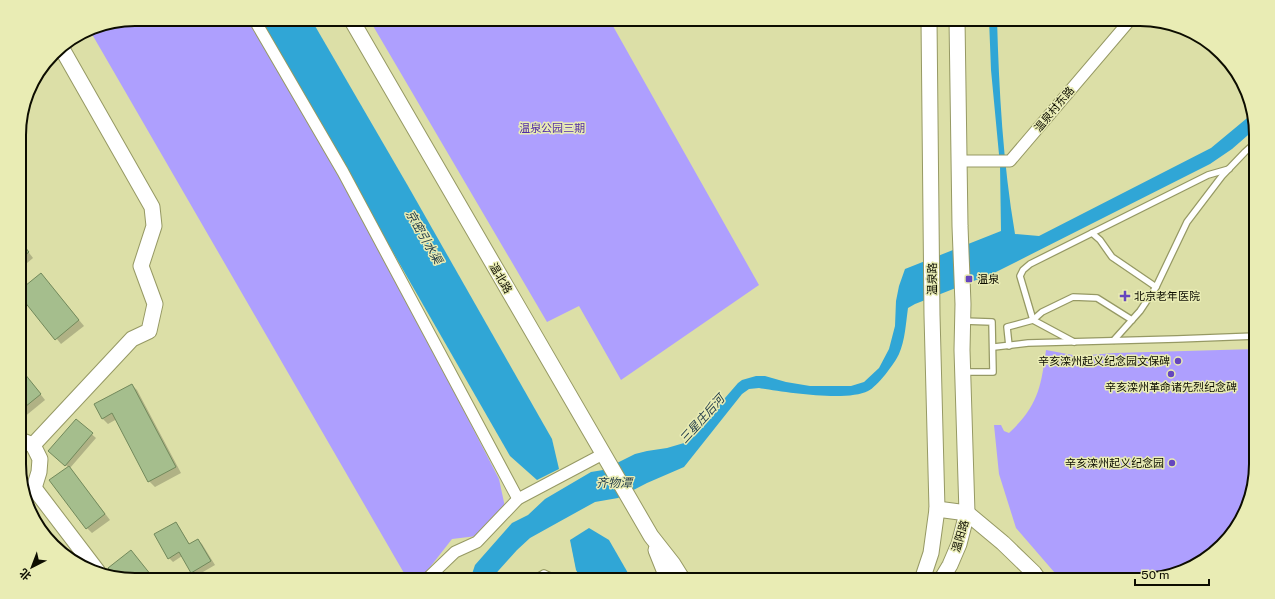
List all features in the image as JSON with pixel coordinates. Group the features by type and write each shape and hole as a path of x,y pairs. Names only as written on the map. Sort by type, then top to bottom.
{"main road":[{"name":"温北路","path":"356,26 651,536 679,573"},
{"name":"温泉路","path":"929,26 932,315 937,509"},
{"path":"957,26 967,513"},
{"path":"64,53 152,207 154,226 141,266 155,304 149,331 132,339 26,443 40,459 39,472 30,491 91,563"},
{"path":"924,573 931,553 937,509 967,513 1004,543 1034,573"},
{"name":"温阳路","path":"945,573 950,565 959,544 967,513"},
{"name":"温北路","path":"651,536 666,573"}],"street":[{"path":"258,26 347,179 518,499"},
{"name":"温泉村东路","path":"959,161 1010,161 1125,26"},
{"path":"435,573 455,552 477,542 518,499 606,459"}],"lane":[{"path":"1114,340 1132,320 1156,287 1187,222 1222,176 1249,150"},
{"path":"1074,342 1033,320 1020,276 1023,270 1030,264 1208,175 1229,169"},
{"path":"1092,233 1100,240 1112,257 1156,287"},
{"path":"1009,346 1007,327 1033,320 1042,312 1073,297 1097,298 1132,320"},
{"path":"963,321 992,322 994,348 993,372 963,372"},
{"path":"994,348 1028,343 1249,336"}],"green space":[{"path":"128,26 251,26 360,209 499,479 505,507 477,536 452,539 425,573 404,573 92,35 114,28"},
{"name":"温泉公园三期","path":"373,26 613,26 759,285 621,380 579,306 547,322"},
{"path":"1249,349 1249,471 1247,485 1238,512 1222,536 1212,546 1188,562 1161,571 1147,573 1055,573 1016,528 999,474 994,425 1001,425 1004,431 1009,433 1026,414 1032,405 1040,385 1046,350 1078,356 1114,353"}],"water":[{"name":"京密引水渠","path":"263,26 315,26 552,439 559,469 537,480 510,456"},
{"name":"齐物潭","path":"989,26 997,26 1002,127 1007,181 1015,234 1039,236 1211,148 1247,118 1249,134 1232,149 1210,164 994,273 908,308 904,337 899,354 894,363 872,389 858,394 831,396 798,394 759,388 749,389 742,394 684,467 647,483 618,498 595,502 530,538 496,573 472,573 475,565 512,523 528,515 545,499 591,472 603,470 635,454 684,443 699,431 725,398 742,380 756,376 765,376 786,382 810,386 851,386 864,382 879,368 889,349 895,326 896,301 899,286 905,269 1001,231 1000,165 991,70"},
{"path":"589,528 609,540 628,573 578,573 570,540"}],"building":[{"path":"41,273 79,320 55,340 26,304 26,285"},
{"path":"26,375 41,394 26,406"},
{"path":"132,384 176,467 148,482 112,413 102,419 94,404"},
{"path":"76,419 93,433 65,466 48,451"},
{"path":"69,466 105,514 86,529 49,480"},
{"path":"176,522 189,544 198,539 211,561 191,573 179,552 168,559 154,534"},
{"path":"131,550 149,573 121,572 108,568"}],"place":[{"name":"温泉","path":"969,279"},
{"name":"北京老年医院","path":"1125,296"},
{"name":"辛亥滦州起义纪念园文保碑","path":"1178,361"},
{"name":"辛亥滦州革命诸先烈纪念碑","path":"1171,374"},
{"name":"辛亥滦州起义纪念园","path":"1172,463"}],"water label":[{"name":"三星庄后河","path":"702,419"}]}
